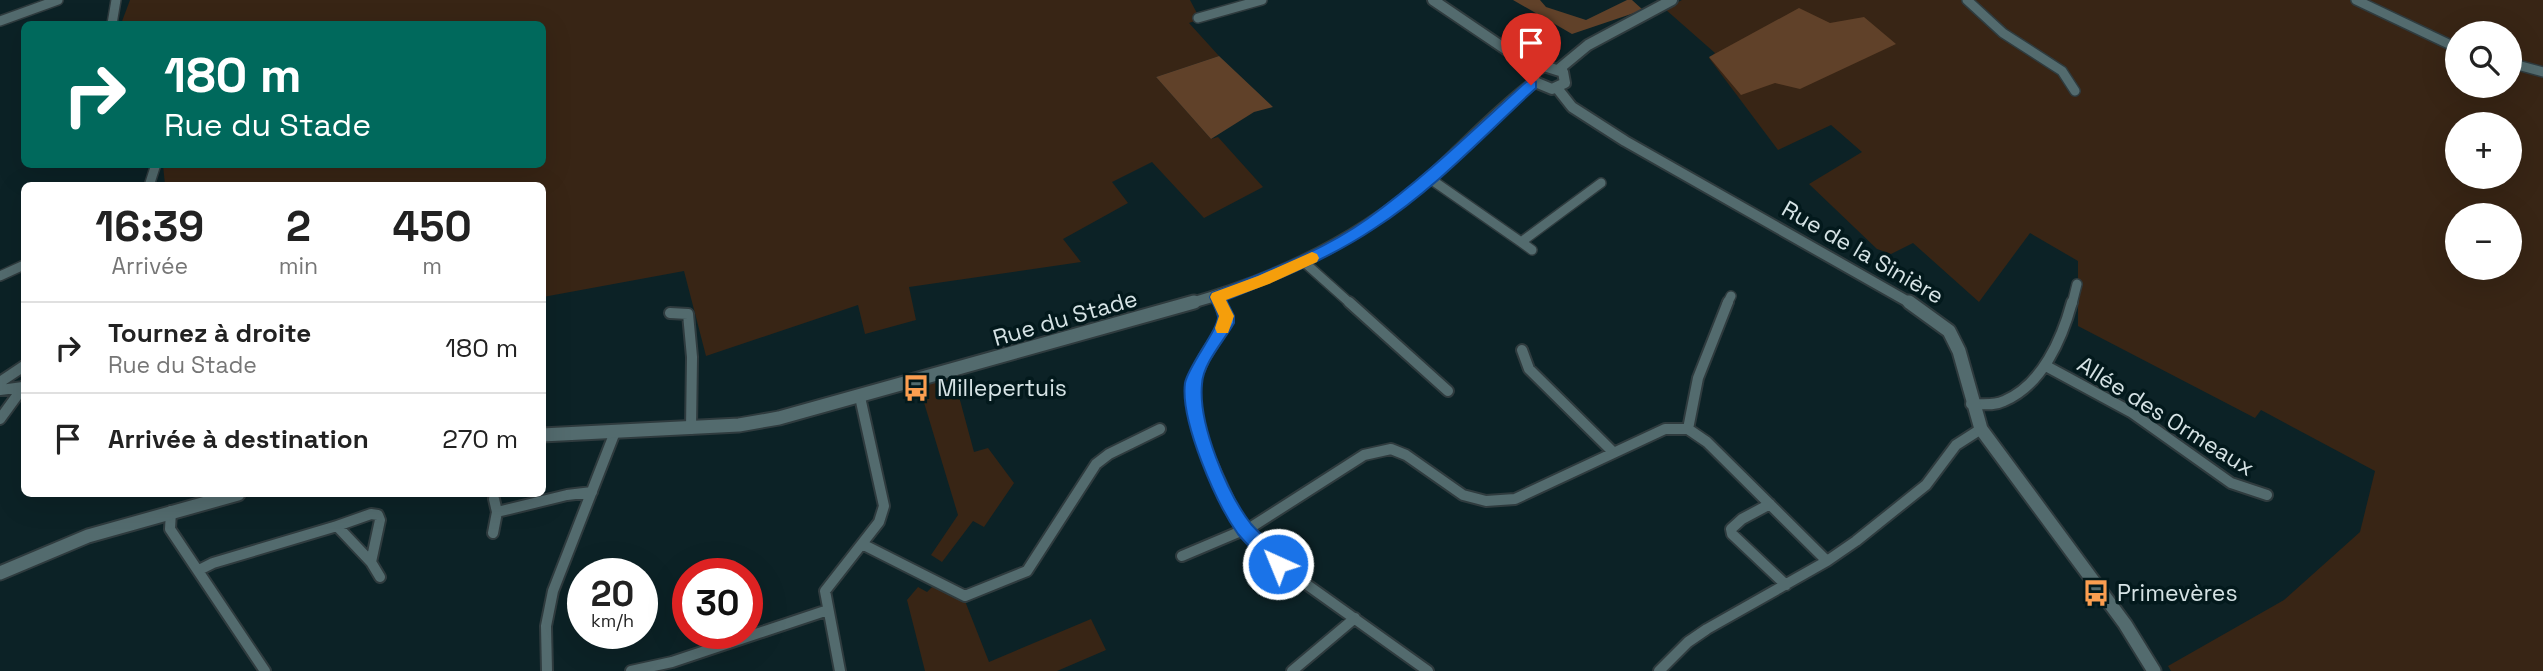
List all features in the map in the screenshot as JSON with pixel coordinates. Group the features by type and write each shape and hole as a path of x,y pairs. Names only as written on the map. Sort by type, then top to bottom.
{"street":[{"path":"0,21 58,0"},
{"path":"112,21 116,0"},
{"path":"1198,18 1262,0"},
{"path":"1433,0 1535,76 1542,87 1557,88 1566,79 1559,69 1549,66 1535,76"},
{"path":"1559,69 1588,45 1672,0"},
{"path":"1967,0 2003,33 2062,71 2075,91"},
{"path":"2356,0 2445,42"},
{"path":"2522,66 2543,72"},
{"name":"Rue du Stade","path":"546,435 691,429 752,423 860,397 1217,297 1304,262 1371,224 1429,178 1535,76"},
{"name":"Rue de la Sinière","path":"1557,88 1572,107 1625,141 1933,318 1955,341 1971,404 1981,429 2126,624 2154,671"},
{"path":"1429,178 1532,250"},
{"path":"1521,242 1601,183"},
{"path":"1304,262 1448,391"},
{"path":"0,276 21,266"},
{"path":"1971,404 2001,403 2034,379 2046,366 2068,321 2077,284"},
{"path":"1688,429 1690,406 1712,335 1731,296"},
{"path":"1217,297 1226,316 1226,323 1204,358 1193,383 1196,414 1205,449 1220,484 1245,529 1278,564 1428,671"},
{"path":"670,313 688,314 691,330 694,360 691,429"},
{"path":"1522,350 1530,369 1613,452"},
{"name":"Allée des Ormeaux","path":"2046,366 2130,411 2205,467 2253,493 2267,495"},
{"path":"0,382 21,368"},
{"path":"12,374 21,373"},
{"path":"0,390 21,387"},
{"path":"0,418 21,391"},
{"path":"840,671 825,592 879,522 884,506 860,397"},
{"path":"862,544 965,596 1027,570 1096,464 1109,454 1160,429"},
{"path":"1182,556 1245,529 1364,455 1380,450 1391,449 1406,455 1463,495 1486,501 1515,499 1665,429 1688,429 1707,442 1827,561"},
{"path":"1659,671 1688,642 1707,629 1827,561 1917,492 1935,475 1956,445 1981,429"},
{"path":"547,671 548,612 572,538 615,432"},
{"path":"497,512 567,495 592,492"},
{"path":"0,573 57,547 171,511 226,497"},
{"path":"493,533 497,512 494,499"},
{"path":"1770,503 1742,519 1731,529 1736,538 1786,585"},
{"path":"171,511 170,529 265,671"},
{"path":"199,570 213,563 370,514 378,515 380,520 371,562"},
{"path":"338,526 371,562 380,577"},
{"path":"763,628 828,610"},
{"path":"1292,671 1355,618"},
{"path":"631,671 672,662 701,649"}],"shaded area":[{"path":"130,0 1190,0 1200,19 1189,23 1219,56 1156,77 1211,139 1218,137 1263,187 1204,218 1152,162 1112,182 1128,203 1063,239 1081,262 909,287 916,320 865,334 858,305 706,356 684,271 546,296 546,182 165,182 163,168 546,168 546,21 122,21"},
{"path":"1513,0 1540,0 1546,7 1586,20 1627,0 1632,0 1643,10 1572,34"},
{"path":"1682,0 2543,0 2543,671 2171,671 2168,666 2284,600 2360,532 2375,471 2261,410 2255,418 2078,326 2078,261 2030,233 1979,302 1913,243 1891,254 1877,249 1809,184 1862,152 1831,125 1778,150 1709,58 1715,53 1665,9"},
{"path":"1799,8 1830,23 1864,17 1896,44 1800,89 1775,83 1741,95 1709,57"},
{"path":"1219,56 1273,107 1254,112 1211,139 1156,77"},
{"path":"954,378 974,452 988,448 1014,483 984,527 973,521 942,562 931,555 958,515 919,386"},
{"path":"934,585 965,601 989,662 1091,619 1106,650 1057,671 925,671 907,600 918,587 927,592"}],"slow traffic":[{"path":"1223,328 1226,316 1217,297 1264,280 1312,258"}],"place":[{"name":"Millepertuis","path":"916,388"},
{"name":"Primevères","path":"2096,593"}],"route":[{"path":"1278,564 1245,529 1232,508 1205,449 1196,414 1193,383 1204,358 1226,323 1226,316 1217,297 1304,262 1341,243 1395,208 1531,85"}]}
